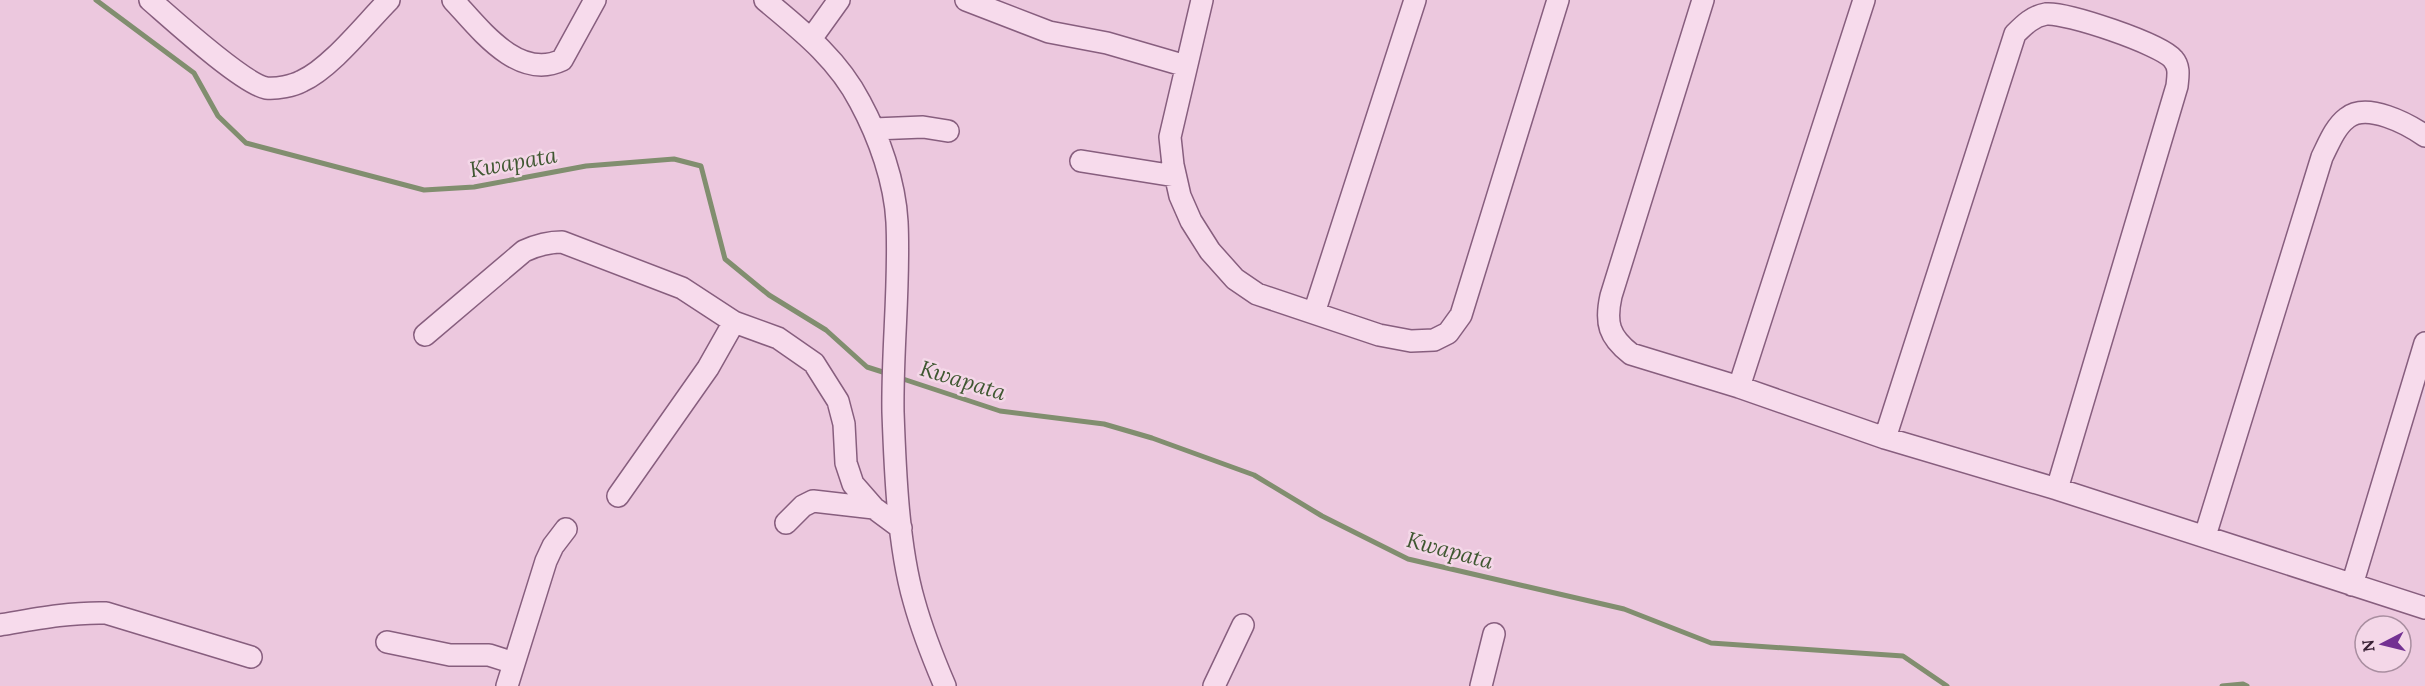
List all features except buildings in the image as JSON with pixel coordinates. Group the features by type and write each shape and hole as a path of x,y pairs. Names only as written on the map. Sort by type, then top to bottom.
{"street":[{"path":"150,0 243,76 266,88 281,87 303,81 327,63 389,0"},
{"path":"453,0 506,54 543,66 562,60 594,0"},
{"path":"765,0 812,39 837,66 859,99 874,129 890,184 897,220 894,412 901,528 913,599 945,686"},
{"path":"812,39 839,0"},
{"path":"966,0 1049,32 1107,43 1186,66"},
{"path":"1314,313 1414,0"},
{"path":"1196,2 1186,66 1170,137 1180,196 1191,220 1210,251 1236,279 1257,294 1378,335 1411,341 1434,340 1448,333 1461,315 1558,0"},
{"path":"1703,0 1607,315 1612,333 1619,345 1631,354 1739,387 1885,438 2057,489 2425,608"},
{"path":"1739,387 1864,0"},
{"path":"1885,438 2015,34 2030,19 2045,14 2059,15 2101,27 2158,48 2173,58 2179,71 2163,138 2057,489"},
{"path":"2205,536 2322,157 2337,129 2349,116 2364,113 2396,117 2425,136"},
{"path":"874,129 923,128 948,131"},
{"path":"1081,160 1175,176"},
{"path":"424,335 524,251 550,242 562,242 682,288 734,322 778,338 814,363 838,401 849,476 859,494 901,528"},
{"path":"618,496 708,368 734,322"},
{"path":"2352,585 2425,344"},
{"path":"786,523 803,506 813,501 874,508"},
{"path":"507,686 546,561 566,528"},
{"path":"0,626 62,615 106,613 251,657"},
{"path":"1214,686 1243,625"},
{"path":"1481,686 1494,634"},
{"path":"387,642 450,655 489,655 514,663"}],"waterway":[{"name":"Kwapata","path":"96,0 194,73 218,116 246,143 424,190 474,187 586,166 674,159 701,166 725,259 769,295 826,330 867,367 889,374"},
{"name":"Kwapata","path":"897,377 1000,411 1104,424 1152,438 1254,475 1322,516 1408,559 1624,609 1711,643 1903,656 1947,686"},
{"name":"Kwapata","path":"2222,686 2243,684 2247,686"}]}
